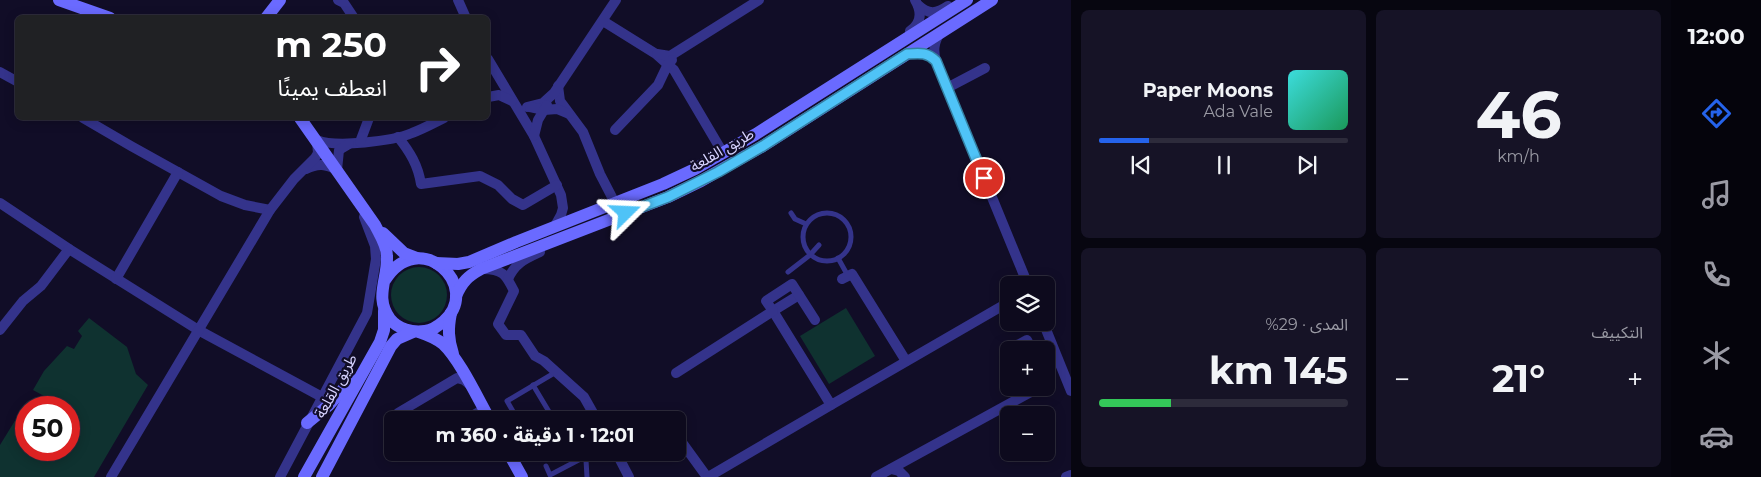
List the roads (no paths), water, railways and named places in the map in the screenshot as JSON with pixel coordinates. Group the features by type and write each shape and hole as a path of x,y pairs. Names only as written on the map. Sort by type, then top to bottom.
{"main road":[{"path":"59,0 102,15"},
{"path":"268,15 280,0"},
{"name":"طريق القلعة","path":"436,262 458,264 468,262 663,184 723,153 967,0"},
{"name":"طريق القلعة","path":"456,296 462,282 469,275 481,269 668,197 718,172 763,146 992,0"},
{"path":"301,120 375,224 395,247 417,258 436,262 444,267 452,277 456,296 448,328 449,342 455,358 485,411"},
{"path":"375,224 384,241 387,255 381,294 384,308 391,321 402,328 433,336 455,358"},
{"path":"384,280 390,271 402,262 417,258"},
{"name":"طريق القلعة","path":"304,477 380,342 384,330 384,308"},
{"path":"416,332 438,327 451,313"},
{"name":"طريق القلعة","path":"322,477 391,346 397,339 416,332"},
{"path":"308,423 329,405 366,365"},
{"path":"513,461 522,477"}],"street":[{"path":"338,0 344,3 352,15"},
{"path":"458,0 465,15"},
{"path":"534,136 538,120 556,90 616,0"},
{"path":"656,54 670,56 759,0"},
{"path":"916,2 926,12 933,13 958,0"},
{"path":"847,76 865,58 915,28 920,22 920,14 916,2"},
{"path":"603,21 656,54 668,64 723,153"},
{"path":"939,34 934,43 933,51 936,61 1024,276"},
{"path":"658,85 668,64 681,50"},
{"path":"907,54 928,54 936,61"},
{"path":"490,63 534,136 561,195 563,208 555,226"},
{"path":"947,88 984,68"},
{"path":"0,72 15,80"},
{"path":"490,91 494,84 495,72"},
{"path":"615,130 658,85 670,78 680,81"},
{"path":"527,107 543,103 556,90"},
{"path":"556,90 560,101 583,132 600,174 615,202"},
{"path":"490,95 499,95 527,107 544,110 557,109 570,114"},
{"path":"87,120 221,196 245,205 270,210"},
{"path":"356,143 368,120"},
{"path":"303,171 322,164 327,164 337,170 339,150 344,146 411,134 440,120"},
{"path":"398,137 413,156 422,184 480,176 498,185 512,199 524,205 557,185"},
{"path":"111,477 200,331 270,210 318,153 316,140 330,144 356,143"},
{"path":"116,279 178,172"},
{"path":"0,203 69,249 200,331 322,397"},
{"path":"280,477 367,313 376,259 375,246 364,218 366,211"},
{"path":"508,279 512,269 520,262 626,213"},
{"path":"0,330 22,301 41,286 69,249"},
{"path":"481,269 500,270 508,279 514,291 498,324 506,335 522,334 535,356 544,361 584,397 592,411"},
{"path":"845,278 852,274 906,362"},
{"path":"815,320 792,284 766,301 831,405"},
{"path":"686,448 708,477 1000,307"},
{"path":"676,373 772,311"},
{"path":"1047,331 1071,390"},
{"path":"450,382 455,358"},
{"path":"401,411 457,378 464,380 470,385"},
{"path":"876,477 1020,396"},
{"path":"620,461 629,477"},
{"path":"891,469 899,471 904,477"},
{"path":"1066,477 1071,474"}],"lane":[{"path":"827,212 836,214 845,220 849,226 851,241 848,248 838,258 827,261 818,260 804,248 802,239 806,224 817,214 827,212"},
{"path":"791,213 795,219 806,224"},
{"path":"788,272 810,255 819,245"},
{"path":"838,258 845,278"},
{"path":"513,411 507,401 556,372"},
{"path":"533,385 549,411"},
{"path":"546,466 550,474 576,461"},
{"path":"581,477 587,475 586,461"}]}
